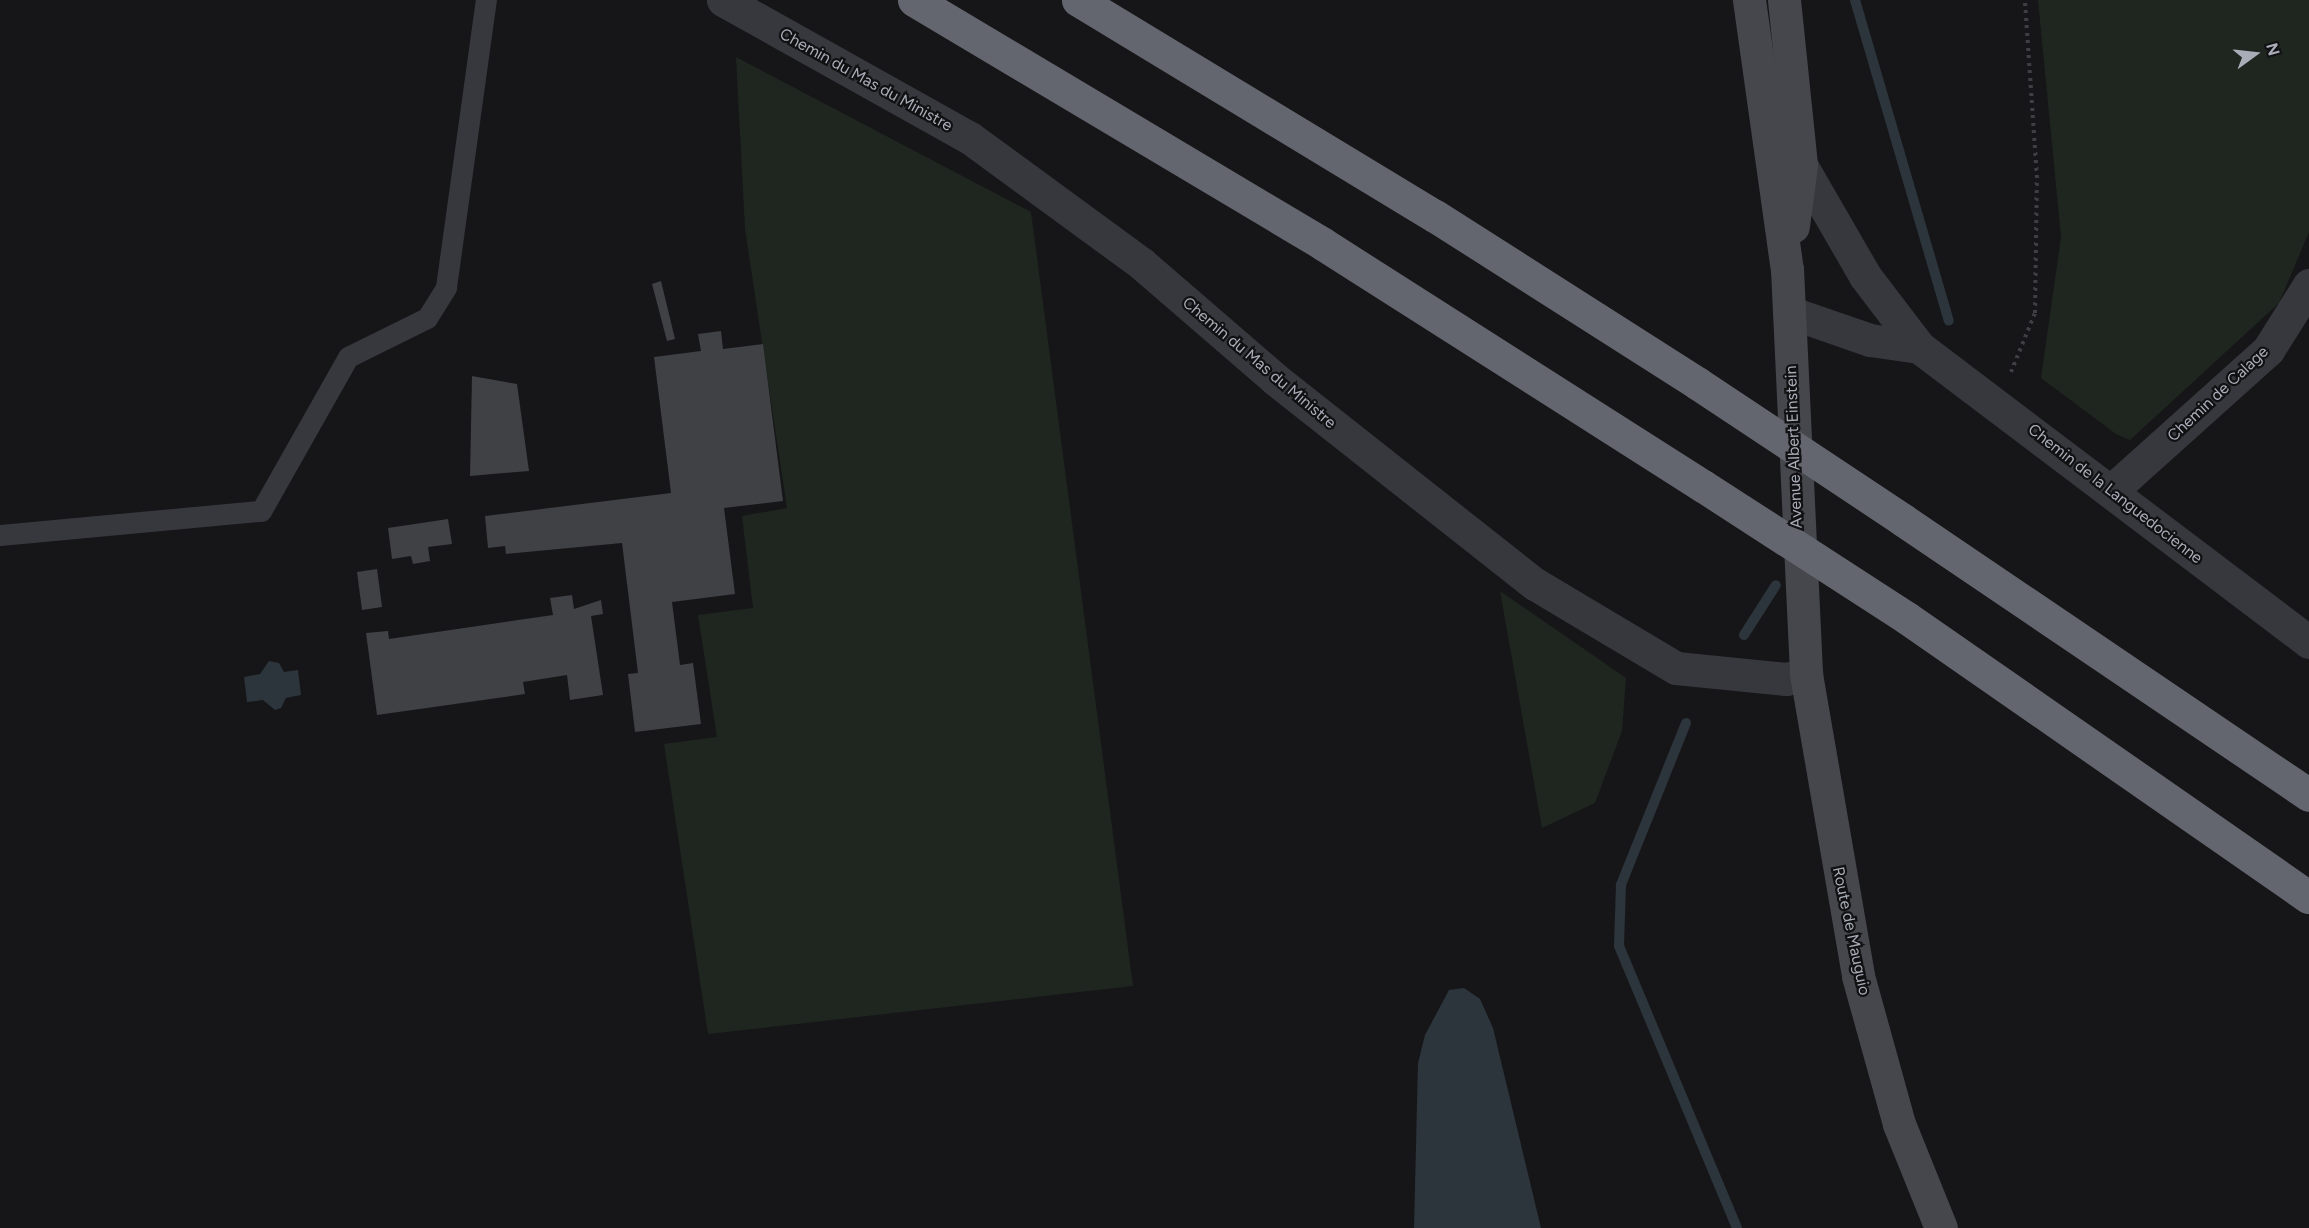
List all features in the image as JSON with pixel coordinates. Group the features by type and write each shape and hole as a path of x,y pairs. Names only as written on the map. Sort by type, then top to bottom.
{"highway":[{"path":"914,0 1323,244 1703,486 1907,618 2309,897"},
{"path":"1078,0 1424,210 1697,383 2309,795"}],"street":[{"name":"Chemin du Mas du Ministre","path":"723,0 979,145 1142,264 1275,379 1535,584 1677,668 1786,679 1806,674"},
{"name":"Avenue Albert Einstein","path":"1749,0 1788,269 1802,625"},
{"name":"Avenue Albert Einstein","path":"1784,0 1801,165 1788,269"},
{"name":"Chemin de la Languedocienne","path":"1801,165 1865,276 1919,348 1999,404 2309,642"},
{"name":"Chemin de Calage","path":"2111,491 2268,350 2309,285"},
{"name":"Chemin de la Languedocienne","path":"1789,312 1870,340 1919,348"},
{"name":"Route de Mauguio","path":"1802,625 1806,674 1858,976 1899,1124 1941,1228"}],"lane":[{"path":"0,535 261,511 348,357 427,318 446,287 486,0"}],"path":[{"path":"1999,404 2035,313 2037,178 2025,0"}],"shaded area":[{"path":"2038,0 2309,0 2309,232 2279,303 2130,440 2116,434 2041,378 2061,237"},
{"path":"736,57 1031,212 1133,986 708,1034 664,744 717,737 698,615 753,608 742,516 787,508 745,229"},
{"path":"1500,591 1626,678 1622,731 1595,803 1542,828"},
{"path":"269,661 279,663 284,672 298,670 301,695 286,698 281,708 275,710 263,700 247,702 244,677 260,674"},
{"path":"1464,988 1480,999 1493,1028 1541,1228 1414,1228 1418,1063 1425,1035 1449,990"}],"building":[{"path":"661,281 675,339 667,341 652,284"},
{"path":"721,331 723,349 763,344 783,501 724,508 735,594 672,602 680,665 693,663 701,724 635,732 628,674 638,673 622,543 506,554 505,546 488,548 485,516 671,493 654,357 701,351 698,334"},
{"path":"472,376 517,384 529,471 470,476"},
{"path":"448,519 452,544 428,547 430,561 413,564 411,556 392,559 388,528"},
{"path":"377,569 382,607 362,610 357,572"},
{"path":"572,595 574,609 601,600 603,614 591,616 603,695 570,700 567,675 523,682 525,694 377,715 366,633 388,631 389,639 553,615 550,598"}],"waterway":[{"path":"1855,0 1949,321"},
{"path":"1744,635 1776,585"},
{"path":"1686,723 1621,885 1619,946 1737,1228"}]}
